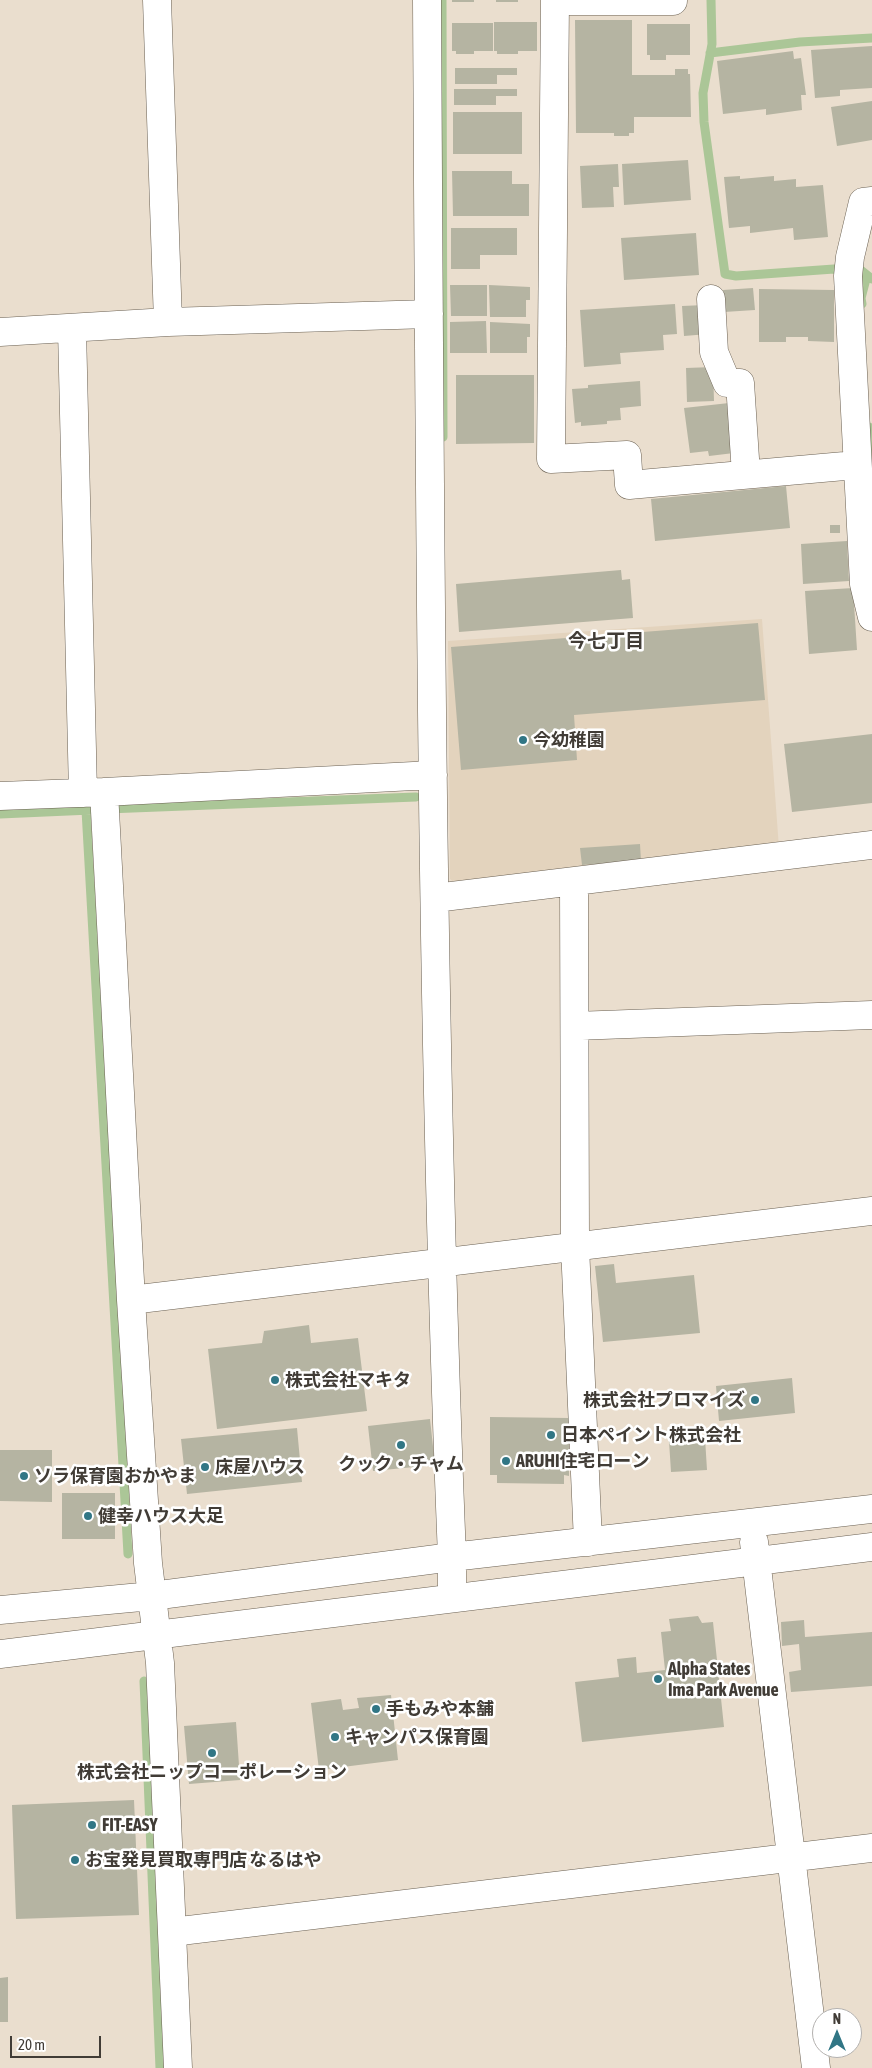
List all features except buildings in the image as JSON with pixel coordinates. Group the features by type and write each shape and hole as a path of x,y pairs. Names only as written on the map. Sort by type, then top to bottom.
{"street":[{"path":"157,0 168,322"},
{"path":"427,0 433,775 442,1262 452,1597"},
{"path":"673,1 555,1 551,459 627,455 630,485 856,465"},
{"path":"872,202 863,202 849,267 856,465 864,584 872,617"},
{"path":"711,299 714,352 727,384 740,383 746,474"},
{"path":"0,332 168,322 429,314"},
{"path":"72,329 99,801 148,1563 160,1663 178,2068"},
{"path":"0,796 99,801 433,775"},
{"path":"435,898 872,846"},
{"path":"574,882 575,1246 588,1542"},
{"path":"575,1026 872,1015"},
{"path":"131,1300 872,1211"},
{"path":"0,1610 152,1596 452,1557 872,1509"},
{"path":"752,1524 816,2068"},
{"path":"0,1654 452,1597 872,1547"},
{"path":"172,1932 872,1848"}],"shaded area":[{"path":"762,619 779,848 460,888 450,879 448,641"}],"waterway":[{"path":"442,0 443,437"},
{"path":"711,0 712,44 703,93 704,122 725,274 736,276 834,269 862,271 872,279"},
{"path":"710,53 800,42 872,38"},
{"path":"862,304 861,298 867,275"},
{"path":"869,427 872,467"},
{"path":"107,809 416,797"},
{"path":"86,810 128,1554"},
{"path":"0,814 91,810"},
{"path":"144,1681 160,2068"}],"place":[{"name":"今幼稚園","path":"523,740"},
{"name":"株式会社マキタ","path":"275,1380"},
{"name":"株式会社プロマイズ","path":"755,1400"},
{"name":"日本ペイント株式会社","path":"551,1435"},
{"name":"クック・チャム","path":"401,1445"},
{"name":"ARUHI住宅ローン","path":"506,1461"},
{"name":"床屋ハウス","path":"205,1467"},
{"name":"ソラ保育園おかやま","path":"24,1476"},
{"name":"健幸ハウス大足","path":"88,1516"},
{"name":"Alpha States Ima Park Avenue","path":"658,1679"},
{"name":"手もみや本舗","path":"376,1709"},
{"name":"キャンパス保育園","path":"335,1737"},
{"name":"株式会社ニップコーポレーション","path":"212,1753"},
{"name":"FIT-EASY","path":"92,1825"},
{"name":"お宝発見買取専門店 なるはや","path":"75,1860"}],"district":[{"name":"今七丁目","path":"606,641"}]}
